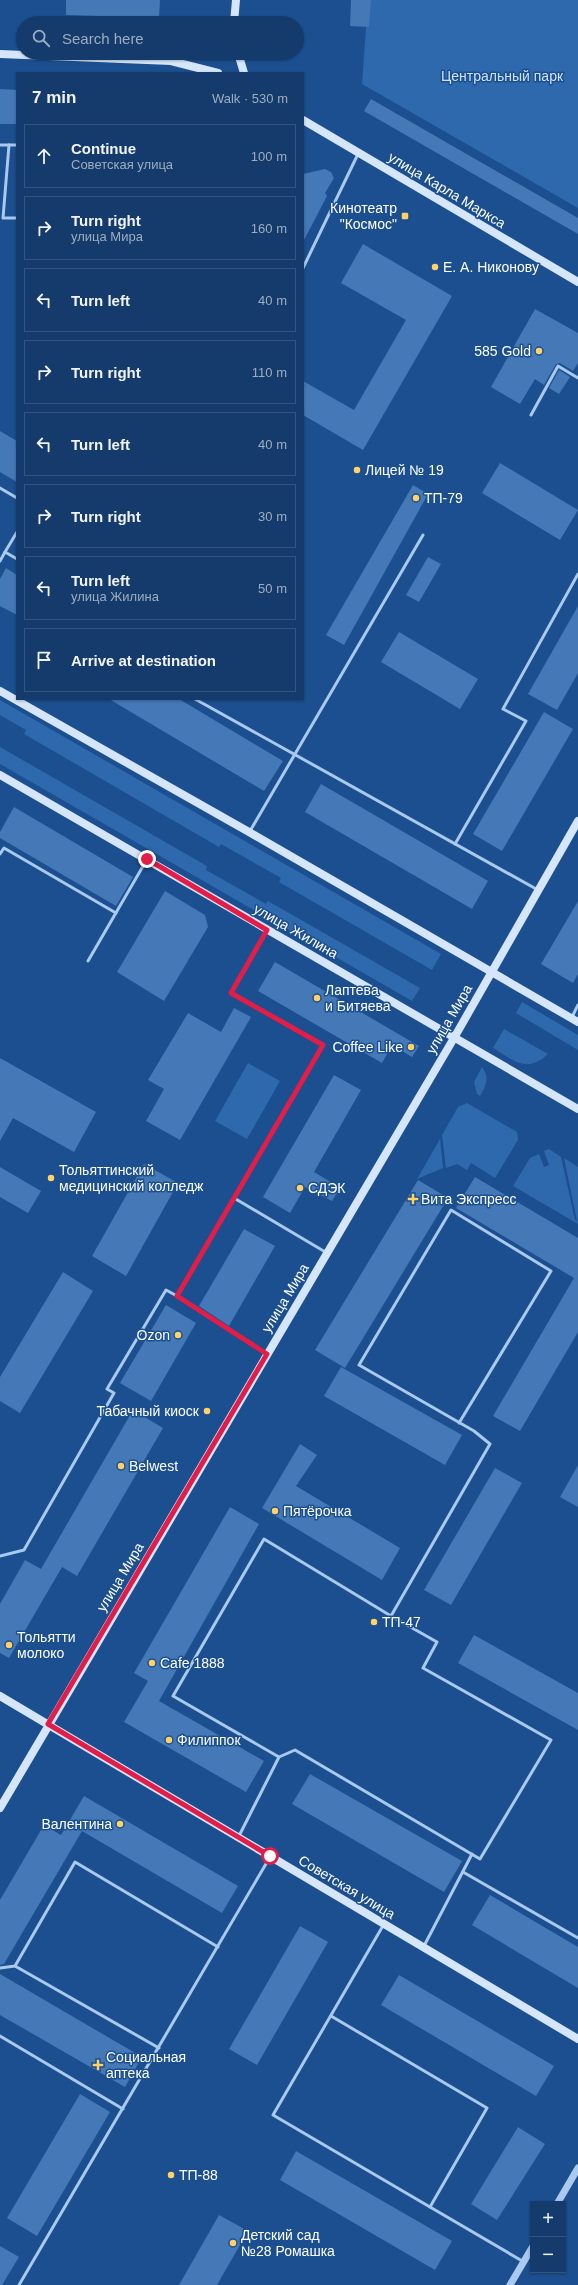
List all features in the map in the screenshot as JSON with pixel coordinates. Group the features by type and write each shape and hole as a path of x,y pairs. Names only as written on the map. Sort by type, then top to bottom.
{"main road":[{"path":"235,16 236,0"},
{"path":"0,54 16,55"},
{"path":"147,60 171,61 192,69 212,72"},
{"path":"240,60 244,72"},
{"name":"улица Карла Маркса","path":"304,121 578,282"},
{"path":"0,691 249,832 574,1020"},
{"name":"улица Жилина","path":"0,775 578,1109"},
{"name":"улица Мира","path":"0,1808 48,1724 454,1038 578,821"},
{"name":"Советская улица","path":"0,1696 578,2039"}],"street":[{"path":"559,2201 578,2168"},
{"path":"510,2285 530,2251"}],"lane":[{"path":"0,145 16,145"},
{"path":"8,145 3,218 16,218"},
{"path":"304,266 359,152"},
{"path":"531,414 558,366 578,378"},
{"path":"0,488 16,497"},
{"path":"0,561 16,534"},
{"path":"249,832 423,536"},
{"path":"5,552 16,558"},
{"path":"455,844 526,721 503,709 578,574"},
{"path":"197,700 538,891"},
{"path":"0,854 4,848 116,913"},
{"path":"88,961 147,859"},
{"path":"177,1296 323,1045 231,993 267,930"},
{"path":"574,1020 578,1005"},
{"path":"234,1198 327,1253"},
{"path":"391,1616 490,1444 459,1423 359,1365 451,1210 551,1271 459,1423"},
{"path":"0,1556 24,1550 114,1393 107,1389 166,1290 267,1354"},
{"path":"238,1837 279,1757 295,1750 480,1859 551,1740 423,1668 437,1642 264,1539 173,1696 279,1757"},
{"path":"423,1947 472,1854"},
{"path":"19,2285 270,1856"},
{"path":"15,1966 75,1862 218,1947"},
{"path":"463,1872 578,1938"},
{"path":"384,1924 273,2115 524,2262"},
{"path":"0,1968 15,1966 158,2048"},
{"path":"331,2016 487,2108 430,2207"},
{"path":"0,2036 123,2109"}],"green space":[{"name":"Центральный парк","path":"368,0 578,0 578,208 362,84"},
{"path":"0,700 441,954 432,970 279,882 281,878 221,844 219,847 24,734 26,730 0,715"},
{"path":"0,747 207,866 206,870 266,904 268,901 420,988 412,1001 0,764"},
{"path":"522,1002 578,1035 578,1050 516,1013"},
{"path":"504,1029 548,1054 540,1060 526,1064 507,1057 493,1048"},
{"path":"248,1063 280,1081 247,1139 215,1121"},
{"path":"482,1067 486,1074 486,1082 480,1096 477,1094 474,1082"},
{"path":"467,1103 517,1132 518,1140 495,1178 471,1163 467,1170 457,1164 446,1168 442,1135 458,1107"},
{"path":"440,1139 443,1168 417,1179"},
{"path":"549,1149 561,1157 575,1220 577,1221 564,1158 578,1167 578,1224 513,1186 530,1158 539,1154 544,1167 549,1165 544,1151"}],"building":[{"path":"66,0 160,0 159,16 66,15"},
{"path":"351,0 371,0 369,27 350,26"},
{"path":"0,89 16,90 16,124 0,124"},
{"path":"371,99 578,218 578,234 364,111"},
{"path":"325,169 331,172 334,178 325,193 327,196 304,240 304,174"},
{"path":"363,244 452,296 363,450 304,416 304,382 354,410 406,320 341,283"},
{"path":"535,309 578,333 578,363 573,371 560,363 556,364 544,385 535,379 520,404 491,387"},
{"path":"559,370 570,377 559,394 549,388"},
{"path":"0,431 16,440 16,481 0,472"},
{"path":"500,463 578,510 560,540 482,493"},
{"path":"413,485 428,494 344,645 326,635"},
{"path":"428,557 441,564 419,602 406,595"},
{"path":"6,568 16,574 16,614 0,606 0,579"},
{"path":"578,606 578,673 557,710 528,694"},
{"path":"399,632 478,679 460,709 381,662"},
{"path":"111,700 181,700 283,761 264,791"},
{"path":"544,712 573,729 502,851 473,834"},
{"path":"321,784 488,881 472,909 305,812"},
{"path":"14,807 133,877 116,906 0,838 0,832"},
{"path":"165,891 205,915 208,927 164,1001 117,972"},
{"path":"578,901 578,974 573,983 541,964"},
{"path":"275,962 419,1046 412,1057 392,1045 382,1063 258,991"},
{"path":"234,1008 251,1017 180,1140 146,1121 164,1089 148,1080 188,1013 221,1032"},
{"path":"0,1058 96,1112 74,1152 13,1118 0,1141"},
{"path":"334,1075 361,1090 314,1172 340,1188 332,1201 305,1187 290,1213 263,1197"},
{"path":"144,1164 178,1183 126,1276 92,1256"},
{"path":"0,1167 41,1191 28,1213 0,1197"},
{"path":"475,1177 578,1238 578,1332 520,1431 493,1416 574,1278 456,1208"},
{"path":"418,1180 448,1198 345,1368 315,1350"},
{"path":"244,1229 275,1246 229,1326 199,1306"},
{"path":"63,1272 93,1291 20,1413 0,1401 0,1377"},
{"path":"166,1305 196,1323 151,1401 120,1383"},
{"path":"341,1367 462,1435 445,1465 324,1396"},
{"path":"133,1410 163,1428 77,1576 62,1567 9,1658 0,1653 0,1604 25,1560 41,1569"},
{"path":"300,1444 317,1455 296,1486 400,1548 382,1580 262,1508"},
{"path":"578,1465 578,1507 560,1497"},
{"path":"495,1468 522,1483 451,1605 424,1590"},
{"path":"230,1507 259,1524 159,1701 264,1761 246,1792 124,1722 148,1681 134,1673"},
{"path":"474,1635 578,1693 578,1730 458,1663"},
{"path":"310,1774 462,1861 444,1892 292,1804"},
{"path":"84,1796 238,1886 222,1913 82,1831 4,1964 0,1965 0,1900 44,1825 61,1835"},
{"path":"490,1895 578,1947 578,1988 472,1925"},
{"path":"300,1926 328,1942 257,2065 229,2049"},
{"path":"0,1974 142,2057 125,2087 0,2015"},
{"path":"399,1975 554,2066 536,2096 381,2005"},
{"path":"80,2094 110,2112 37,2236 7,2218"},
{"path":"518,2127 545,2144 497,2220 471,2204"},
{"path":"296,2151 452,2241 435,2270 280,2180"},
{"path":"219,2215 248,2231 217,2285 179,2285"},
{"path":"0,2246 19,2257 2,2285 0,2285"}],"place":[{"name":"Кинотеатр \"Космос\"","path":"405,216"},
{"name":"Е. А. Никонову","path":"435,267"},
{"name":"585 Gold","path":"539,351"},
{"name":"Лицей № 19","path":"357,470"},
{"name":"ТП-79","path":"416,498"},
{"name":"Лаптева и Битяева","path":"317,998"},
{"name":"Coffee Like","path":"411,1047"},
{"name":"Тольяттинский медицинский колледж","path":"51,1178"},
{"name":"СДЭК","path":"300,1188"},
{"name":"Вита Экспресс","path":"413,1199"},
{"name":"Ozon","path":"178,1335"},
{"name":"Табачный киоск","path":"207,1411"},
{"name":"Belwest","path":"121,1466"},
{"name":"Пятёрочка","path":"275,1511"},
{"name":"ТП-47","path":"374,1622"},
{"name":"Тольятти молоко","path":"9,1645"},
{"name":"Cafe 1888","path":"152,1663"},
{"name":"Филиппок","path":"169,1740"},
{"name":"Валентина","path":"120,1824"},
{"name":"Социальная аптека","path":"98,2065"},
{"name":"ТП-88","path":"171,2175"},
{"name":"Детский сад №28 Ромашка","path":"233,2243"}],"route":[{"path":"147,859 267,930 231,993 323,1045 177,1296 267,1354 48,1724 270,1856"}]}
